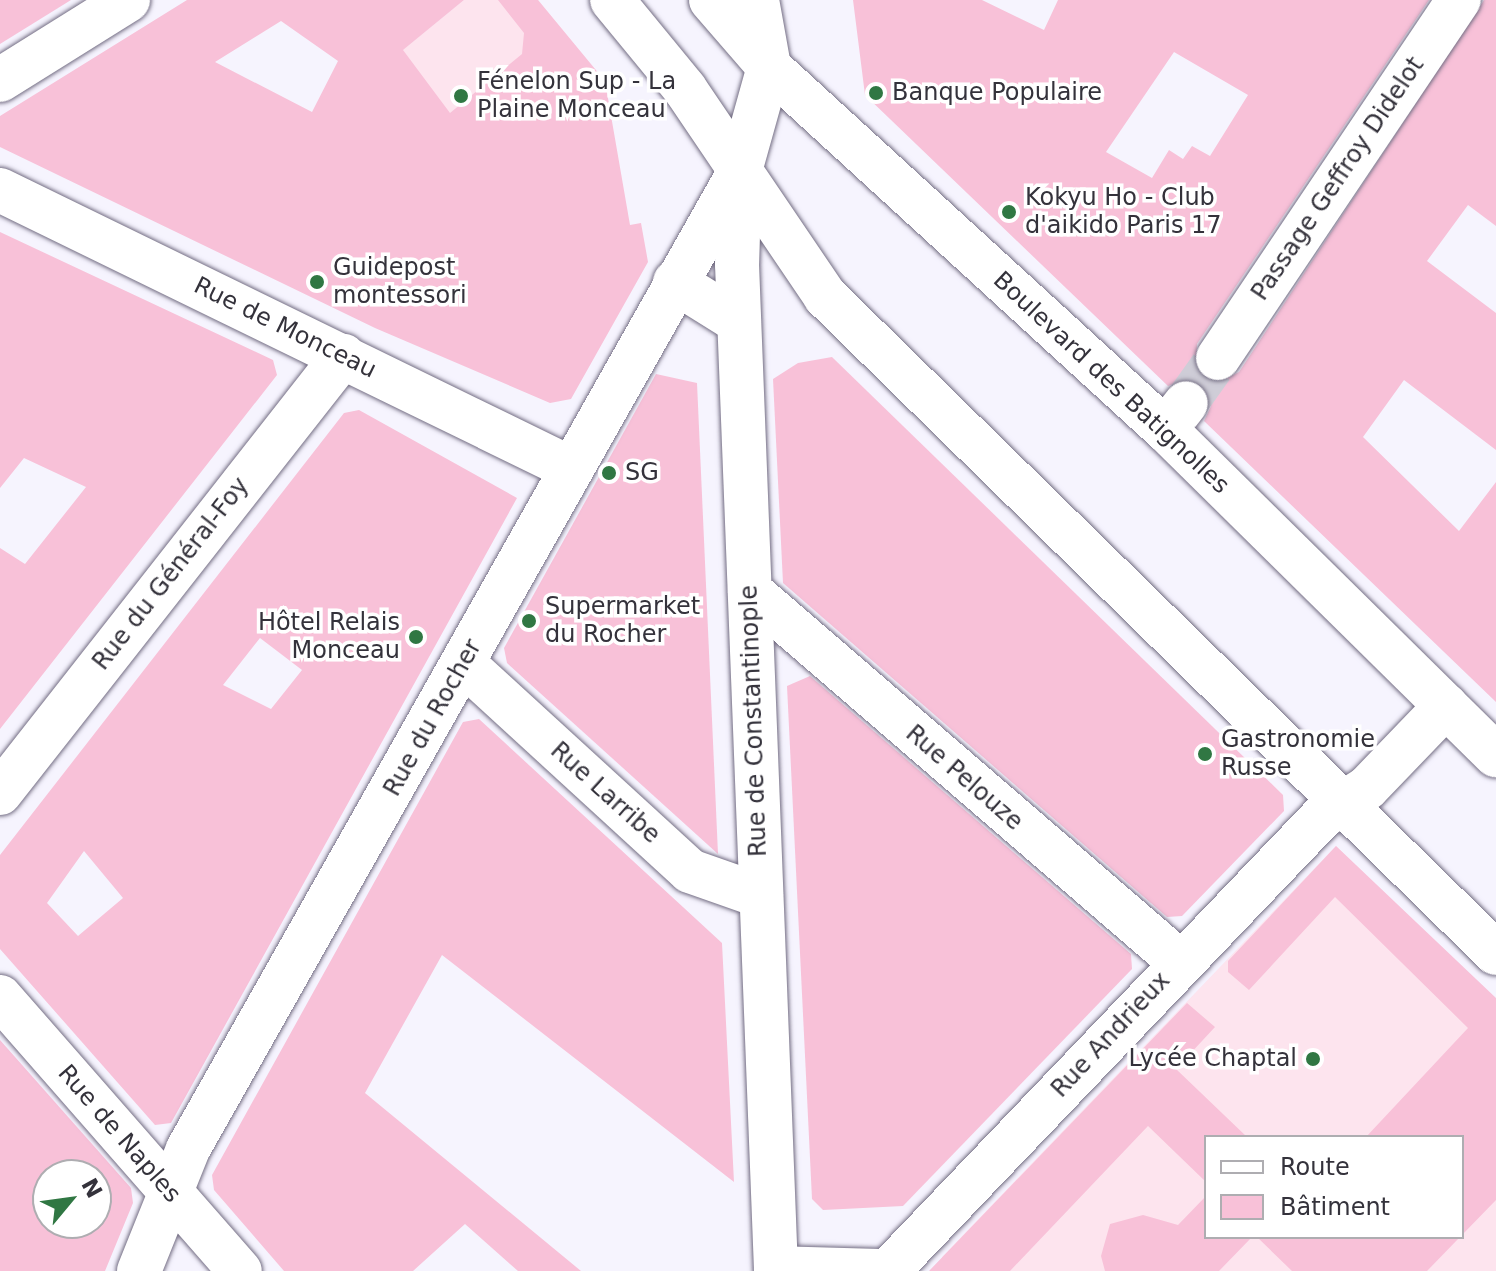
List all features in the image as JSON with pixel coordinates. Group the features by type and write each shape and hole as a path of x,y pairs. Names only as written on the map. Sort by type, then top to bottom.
{"street":[{"path":"0,80 128,0"},
{"path":"612,0 740,171 825,296 1340,805 1496,953"},
{"name":"Boulevard des Batignolles","path":"711,0 769,67 1167,431 1446,706 1493,745"},
{"path":"740,171 769,67 757,0"},
{"name":"Passage Geffroy Didelot","path":"1218,358 1459,0"},
{"name":"Rue du Rocher","path":"139,1271 188,1149 740,171"},
{"name":"Rue de Constantinople","path":"740,171 739,322 776,1269"},
{"name":"Rue de Monceau","path":"0,190 570,468"},
{"path":"675,282 739,322"},
{"name":"Rue du Général-Foy","path":"0,793 343,356"},
{"name":"Rue Pelouze","path":"750,591 1180,962"},
{"name":"Rue Larribe","path":"464,664 690,871 761,896"},
{"path":"1340,805 1367,788 1446,706"},
{"name":"Rue Andrieux","path":"886,1271 1180,962 1340,805"},
{"name":"Rue de Naples","path":"0,997 240,1271"},
{"path":"776,1269 886,1271"}],"shaded area":[{"name":"Fénelon Sup - La Plaine Monceau","path":"464,0 538,0 587,60 483,144 366,80"},
{"name":"Lycée Chaptal","path":"1336,846 1496,1001 1496,1271 942,1271 942,1257"}],"building":[{"path":"0,0 71,0 0,44"},
{"path":"187,0 464,0 403,50 450,113 522,54 524,33 498,0 538,0 605,81 630,225 641,223 648,262 571,399 550,403 375,328 0,147 0,116","holes":["281,21 338,61 312,112 215,62"]},
{"path":"853,0 982,0 1044,30 1058,0 1429,0 1197,344 1196,370 1217,383 1239,372 1484,0 1496,0 1496,226 1468,205 1427,261 1496,313 1496,450 1404,380 1363,437 1459,531 1496,482 1496,702 1204,421 1211,406 1202,384 1189,378 1168,386 865,95","holes":["1174,52 1248,95 1210,156 1192,146 1183,159 1169,150 1152,178 1106,152"]},
{"path":"0,232 273,360 277,375 0,729 0,548 25,564 86,487 24,458 0,488"},
{"path":"832,357 1283,795 1284,811 1182,916 1167,917 783,583 773,379 798,363"},
{"path":"656,374 697,383 718,854 507,663 504,648"},
{"path":"359,410 517,498 171,1123 155,1125 0,949 0,855 344,413","holes":["260,638 302,670 271,709 223,685","84,851 123,898 78,936 47,903"]},
{"path":"810,676 1131,954 1132,969 903,1206 823,1210 812,1199 787,686"},
{"path":"479,719 722,943 734,1182 442,955 365,1093 581,1271 518,1271 465,1224 413,1271 284,1271 214,1190 212,1175 463,722"},
{"path":"1336,846 1496,998 1496,1200 1464,1233 1464,1135 1368,1135 1468,1028 1335,897 1249,990 1228,972 1228,961"},
{"path":"1187,1003 1215,1027 1176,1069 1245,1135 1204,1135 1204,1180 1148,1126 1010,1271 929,1271"},
{"path":"0,1040 105,1159 32,1159 32,1239 112,1239 112,1167 131,1188 133,1203 105,1271 0,1271"},
{"path":"1204,1198 1204,1239 1250,1239 1219,1271 1105,1271 1101,1256 1110,1224 1143,1215 1178,1225"},
{"path":"1259,1239 1458,1239 1427,1271 1292,1271"}],"tunnel":[{"path":"1186,403 1218,358"}],"place":[{"name":"Banque Populaire","path":"876,93"},
{"name":"Fénelon Sup - La Plaine Monceau","path":"461,96"},
{"name":"Kokyu Ho - Club d'aikido Paris 17","path":"1009,212"},
{"name":"Guidepost montessori","path":"317,282"},
{"name":"SG","path":"609,473"},
{"name":"Supermarket du Rocher","path":"529,621"},
{"name":"Hôtel Relais Monceau","path":"416,637"},
{"name":"Gastronomie Russe","path":"1205,754"},
{"name":"Lycée Chaptal","path":"1313,1059"}]}
